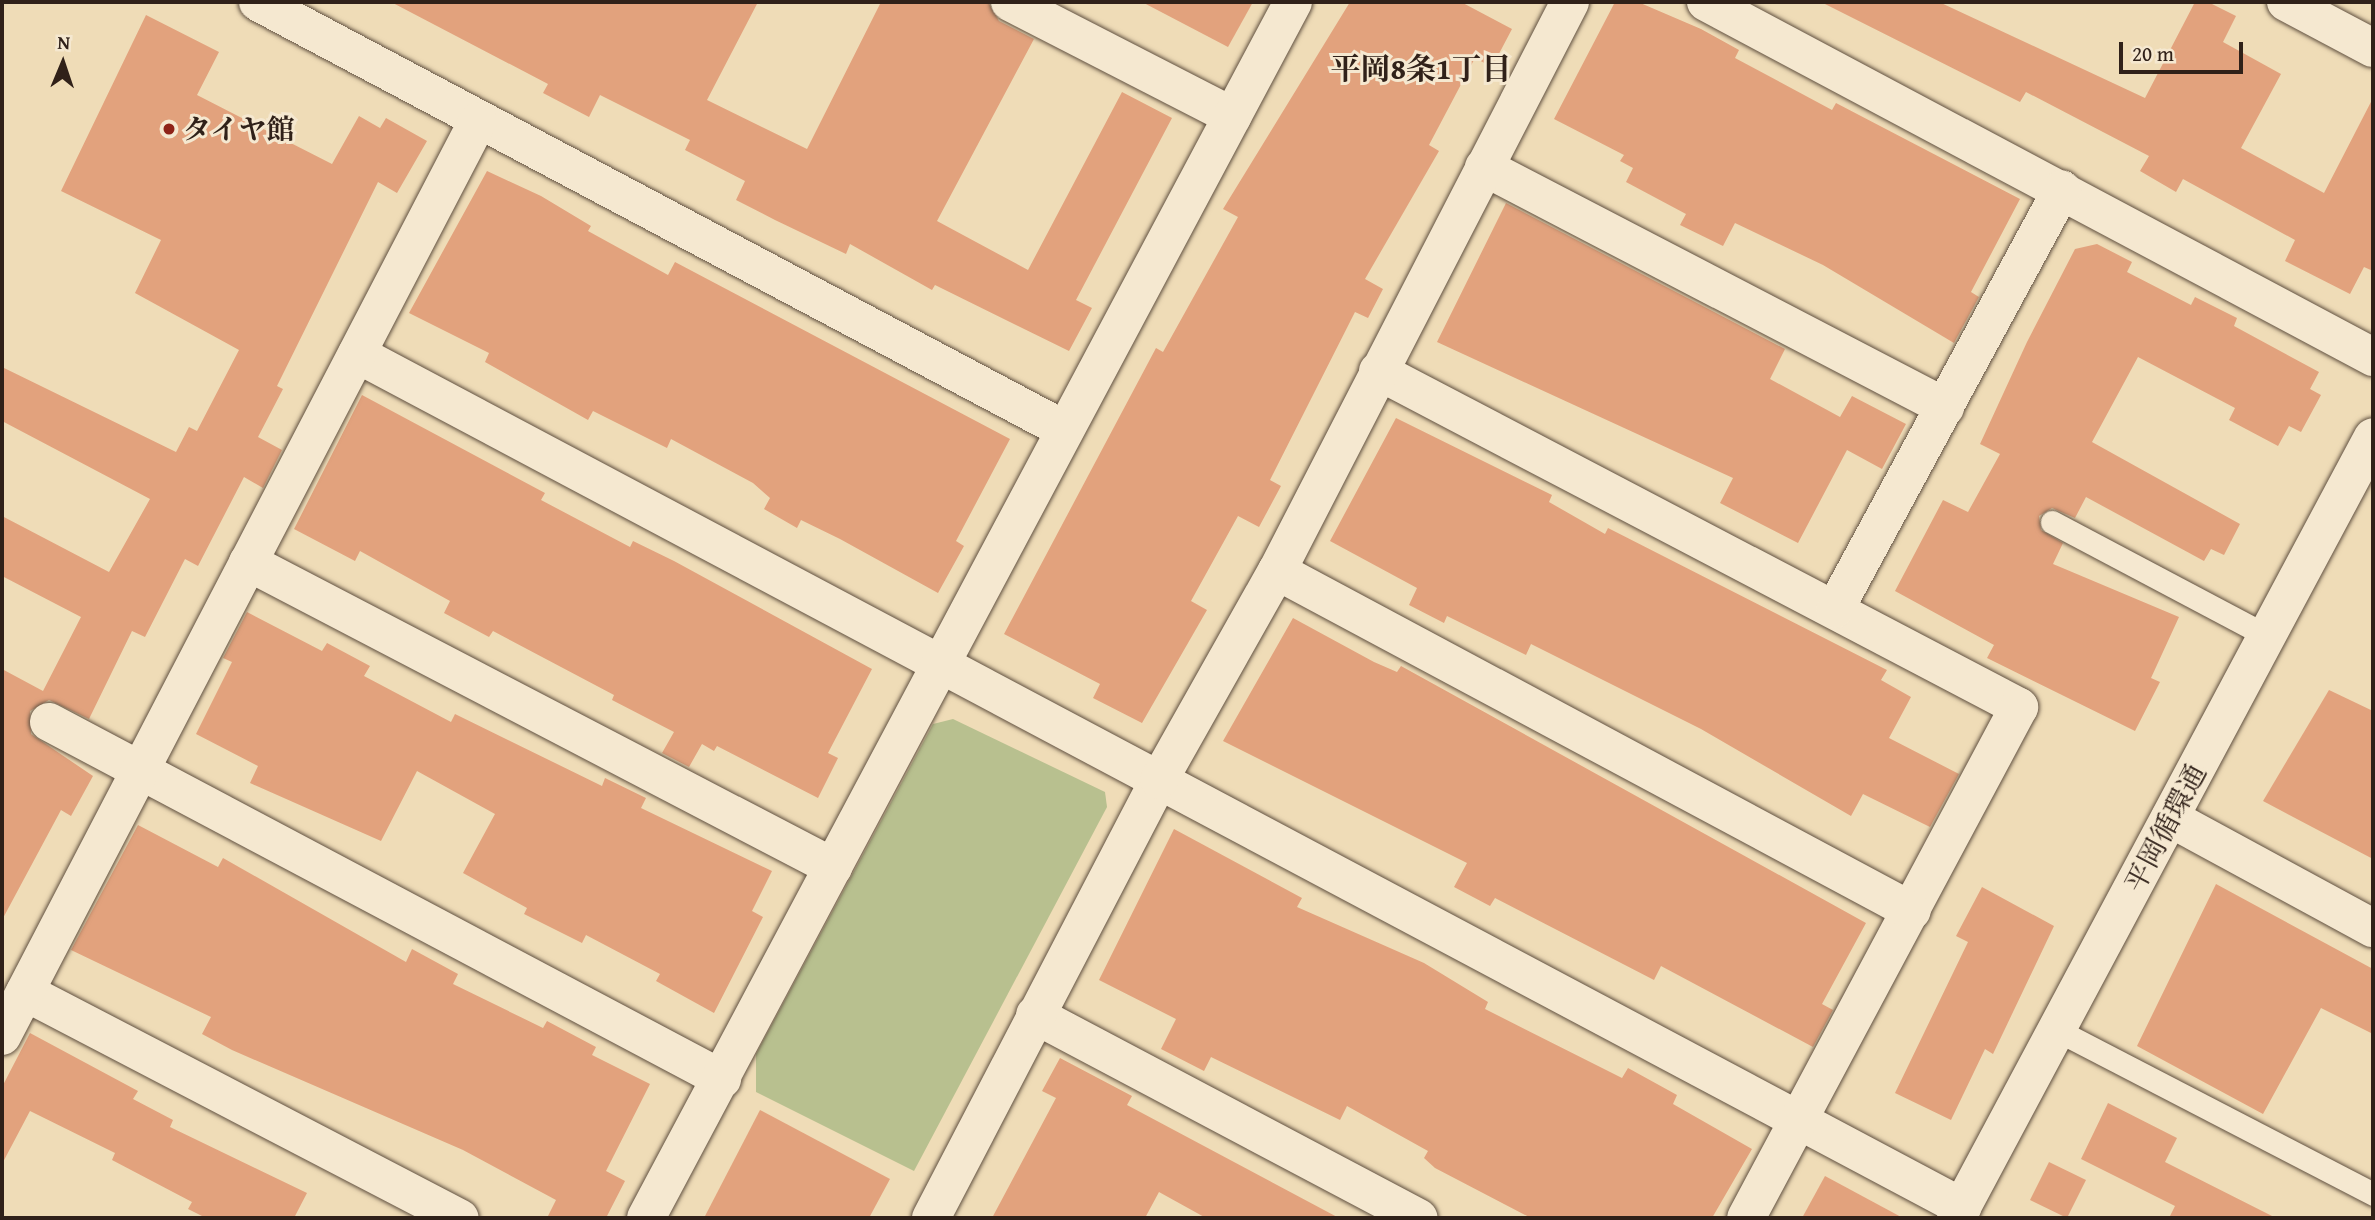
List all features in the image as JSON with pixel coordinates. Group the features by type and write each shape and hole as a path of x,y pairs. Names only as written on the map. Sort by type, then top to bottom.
{"street":[{"path":"258,2 1065,430"},
{"path":"1010,2 1232,116"},
{"path":"646,1218 1293,2"},
{"path":"931,1218 1159,780 1277,571 1570,2"},
{"path":"1706,2 2373,357"},
{"path":"2286,2 2373,48"},
{"path":"2,1035 478,121"},
{"path":"1485,167 1945,407"},
{"path":"1835,609 2062,190"},
{"path":"357,354 1802,1118 1959,1213"},
{"path":"1378,372 2019,707 1802,1118 1746,1218"},
{"name":"平岡循環通","path":"1959,1213 2373,437"},
{"path":"248,562 833,867"},
{"path":"1277,571 1912,911"},
{"path":"49,722 138,773 722,1079"},
{"path":"2170,818 2373,928"},
{"path":"24,992 460,1218"},
{"path":"1035,1015 1419,1218"}],"lane":[{"path":"2052,522 2267,636"},
{"path":"2057,1030 2373,1194"}],"green space":[{"path":"953,719 1105,792 1107,807 914,1171 756,1092 756,1054 933,724"}],"building":[{"path":"391,2 758,2 707,100 807,149 881,2 988,2 999,21 1034,39 937,221 1028,270 1122,92 1172,118 1076,300 1092,308 1069,351 935,285 932,290 850,244 846,254 736,200 745,181 685,150 690,140 600,95 589,117 543,93 548,84"},
{"path":"1142,2 1253,2 1228,47"},
{"path":"1350,2 1461,2 1512,29 1492,67 1475,58 1429,145 1439,151 1365,279 1383,289 1368,318 1355,312 1270,480 1281,486 1259,527 1238,516 1191,601 1207,610 1142,723 1093,698 1100,684 1004,634 1156,348 1163,352 1238,217 1223,209"},
{"path":"1615,2 1638,2 1701,29 1739,50 1735,58 1832,110 1836,103 2020,199 1971,292 1979,297 1954,343 1823,265 1735,223 1723,246 1680,225 1686,214 1626,182 1633,168 1620,161 1624,155 1554,119"},
{"path":"1821,2 1939,2 2145,98 2195,2 2208,2 2236,16 2223,42 2281,74 2241,148 2324,193 2373,98 2373,271 2364,267 2350,294 2285,261 2295,240 2183,179 2176,192 2140,171 2149,156 2026,92 2020,102"},
{"path":"146,15 219,52 197,95 332,164 359,116 380,128 386,118 427,141 397,193 378,182 277,386 283,389 258,437 282,450 263,488 244,477 198,566 185,559 145,637 132,631 89,719 49,700 30,711 31,734 93,776 71,816 61,810 2,920 2,669 43,691 81,617 2,576 2,516 109,572 150,499 2,421 2,367 176,452 189,427 197,431 239,350 135,293 161,240 61,191"},
{"path":"487,171 541,196 591,226 588,231 668,275 675,262 1010,439 956,541 964,546 938,593 801,520 797,528 764,509 770,498 753,483 671,439 667,448 593,411 588,420 485,362 489,353 409,313"},
{"path":"1506,203 1785,349 1770,379 1840,417 1852,396 1906,424 1882,469 1847,450 1798,543 1720,503 1733,478 1437,342"},
{"path":"2097,244 2132,262 2127,272 2191,305 2195,297 2237,318 2234,326 2319,372 2310,389 2321,395 2301,432 2289,426 2278,446 2229,420 2235,408 2138,357 2092,442 2240,524 2224,555 2211,549 2204,561 2086,497 2075,518 2052,508 2039,516 2041,530 2063,543 2053,564 2179,617 2151,678 2160,682 2135,731 1987,658 1994,645 1895,591 1943,500 1968,512 2000,454 1980,444 2027,342 2075,249"},
{"path":"362,395 545,493 541,500 630,547 633,541 674,561 872,669 828,753 838,758 818,798 717,746 714,751 702,744 689,767 662,753 674,732 612,700 614,695 493,631 489,637 444,613 450,601 360,551 355,561 294,529"},
{"path":"1396,418 1552,495 1549,502 1605,534 1608,528 1887,670 1881,680 1911,697 1889,738 1959,774 1930,827 1863,794 1851,816 1701,729 1531,644 1526,655 1447,616 1444,623 1409,605 1417,588 1330,541"},
{"path":"247,612 322,651 327,643 370,666 364,676 451,722 455,714 602,786 605,778 646,798 641,808 772,871 752,911 763,917 714,1013 656,981 660,974 586,935 582,943 524,914 527,908 463,873 495,814 417,771 381,841 250,783 258,766 196,734 232,662 223,658"},
{"path":"1293,618 1374,662 1397,672 1401,666 1866,923 1822,1004 1833,1010 1813,1047 1661,966 1654,980 1495,898 1490,906 1454,887 1467,863 1223,741"},
{"path":"2329,690 2373,711 2373,859 2263,801"},
{"path":"138,825 218,867 223,858 406,962 412,949 458,974 453,984 543,1028 547,1021 596,1047 592,1055 650,1084 606,1171 625,1181 606,1218 547,1218 556,1200 463,1150 232,1050 202,1034 211,1017 71,950"},
{"path":"1174,829 1302,898 1297,907 1424,963 1488,1002 1485,1009 1622,1078 1628,1068 1677,1095 1673,1104 1752,1149 1712,1218 1531,1218 1435,1168 1424,1158 1428,1151 1347,1106 1340,1120 1211,1057 1204,1071 1161,1049 1176,1019 1099,980"},
{"path":"2216,884 2373,969 2373,1034 2321,1008 2263,1114 2137,1046"},
{"path":"1982,887 2054,926 1993,1054 1985,1049 1951,1120 1895,1093 1968,942 1956,936"},
{"path":"30,1033 138,1091 133,1099 173,1120 170,1127 307,1193 294,1218 206,1218 188,1209 192,1202 112,1160 115,1153 30,1111 2,1164 2,1087"},
{"path":"1060,1058 1132,1096 1127,1105 1339,1218 1206,1218 1159,1192 1145,1218 992,1218 1056,1098 1042,1091"},
{"path":"2108,1103 2177,1138 2165,1162 2276,1218 2169,1218 2175,1206 2081,1159"},
{"path":"760,1110 890,1179 869,1218 704,1218"},
{"path":"2049,1162 2086,1180 2067,1218 2030,1200"},
{"path":"1825,1176 1903,1218 1802,1218"}],"place":[{"name":"タイヤ館","path":"169,129"}],"district":[{"name":"平岡8条1丁目","path":"1421,68"}]}
